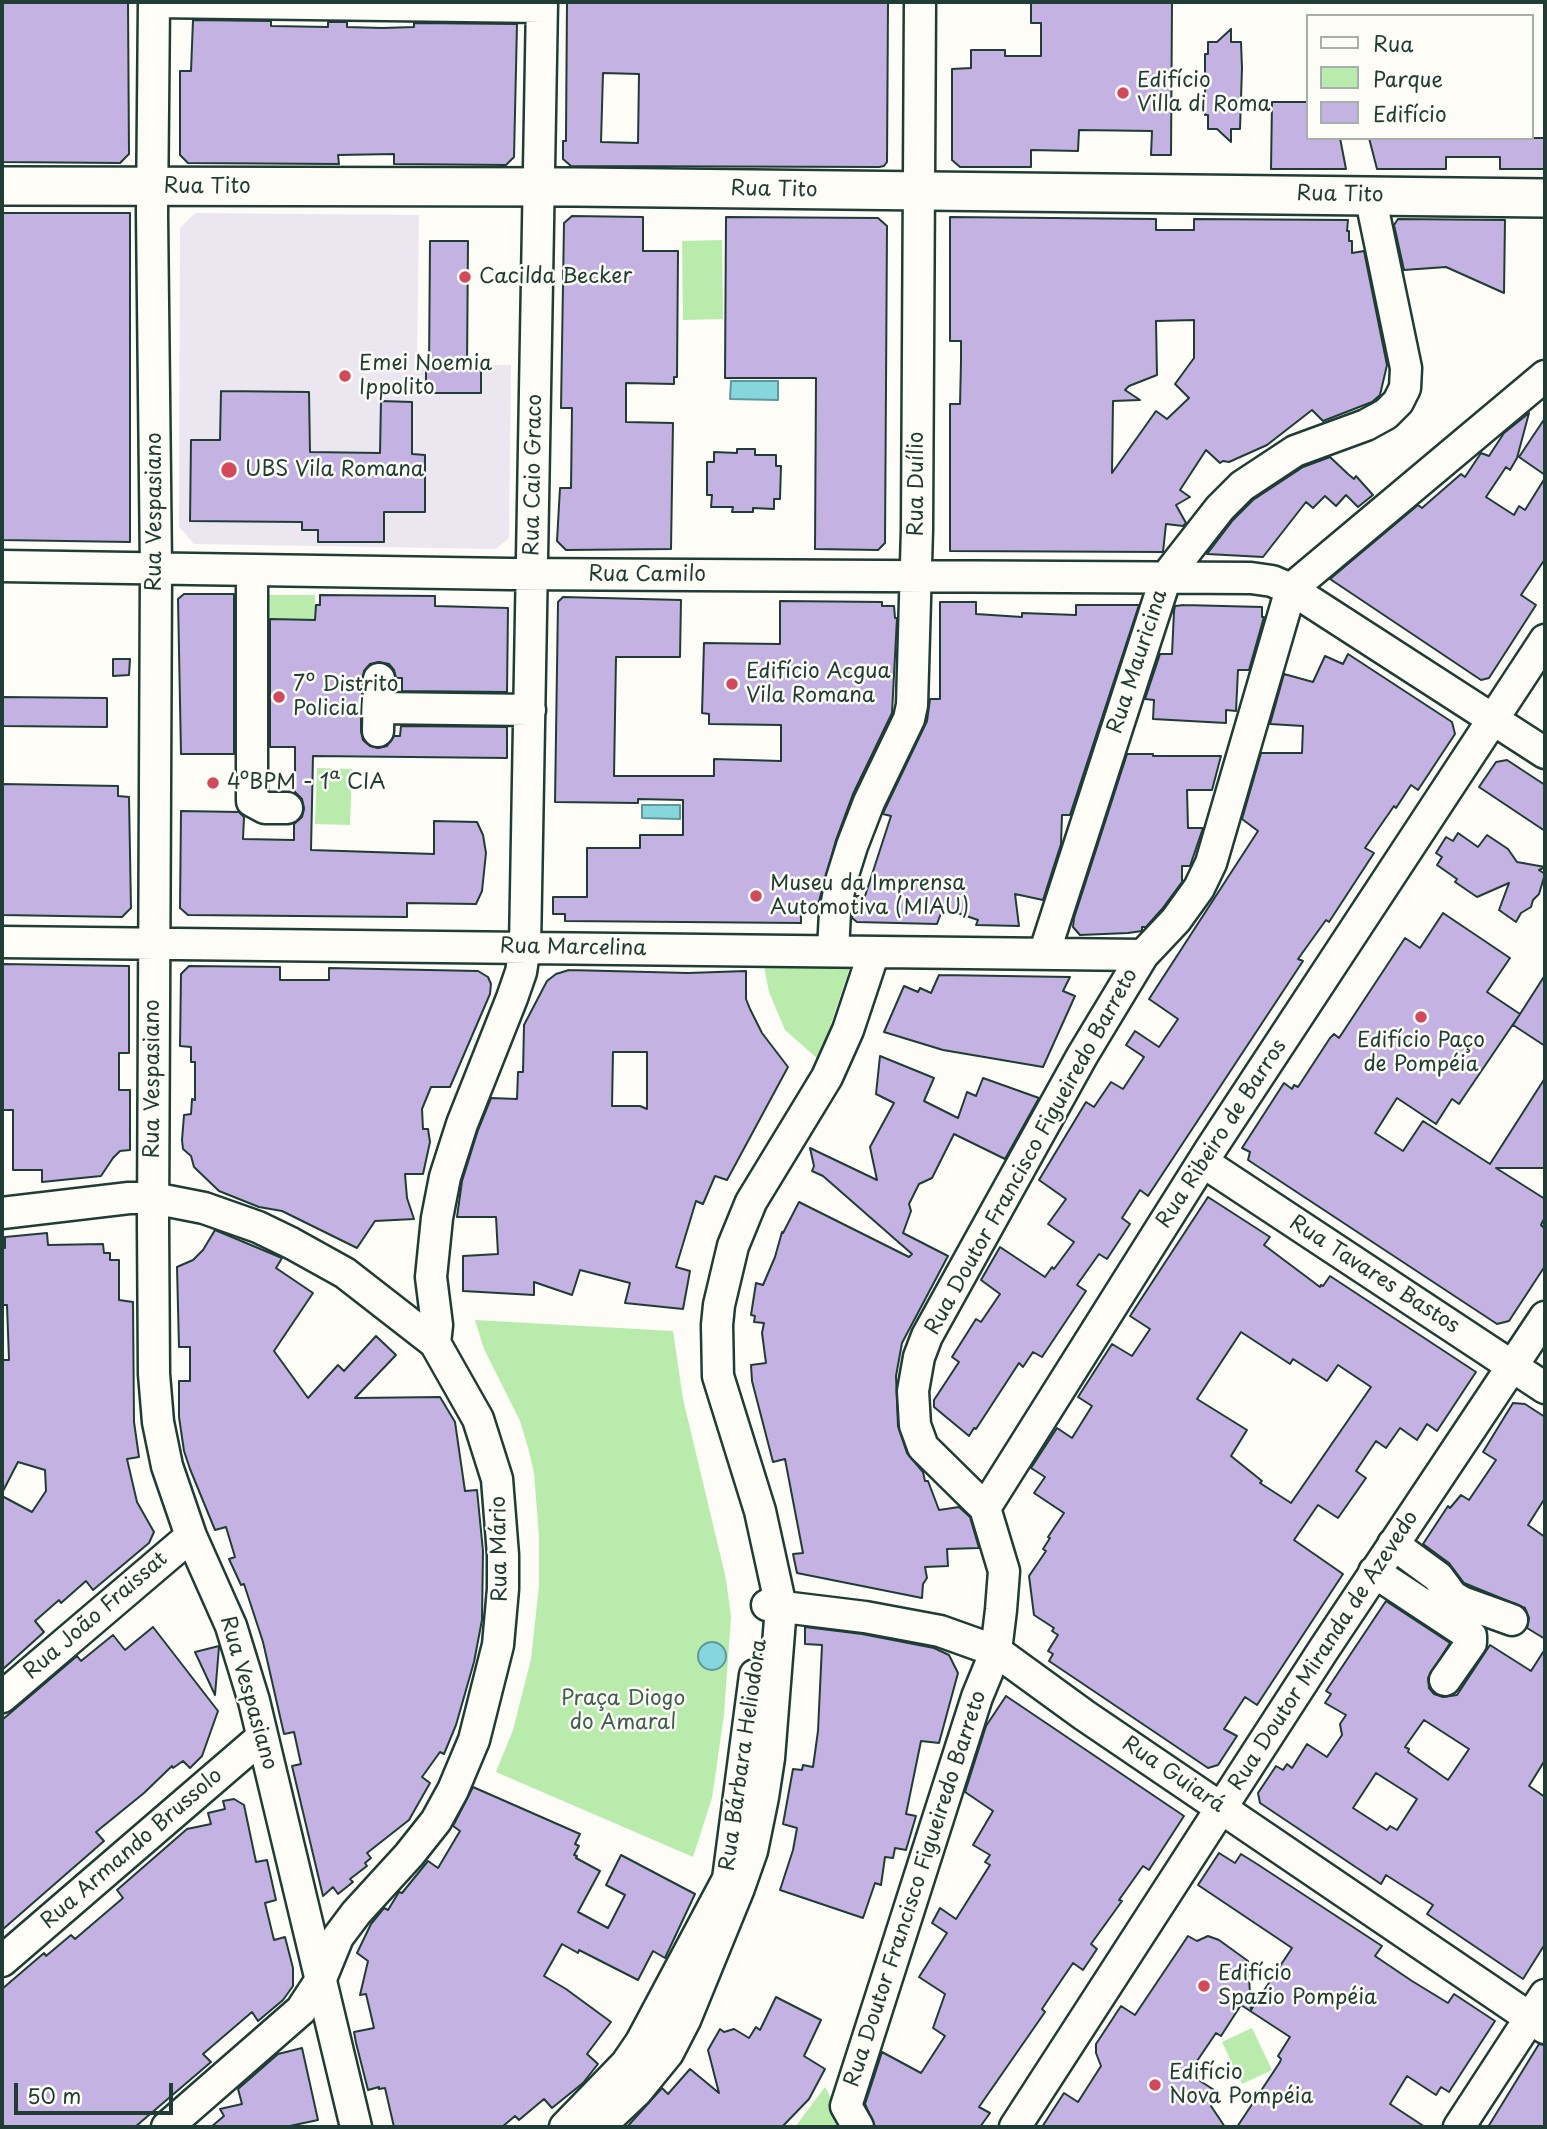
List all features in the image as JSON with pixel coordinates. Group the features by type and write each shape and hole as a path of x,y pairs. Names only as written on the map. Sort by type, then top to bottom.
{"main road":[{"name":"Rua Tito","path":"2,187 540,187 1545,198"}],"street":[{"path":"154,2 542,4"},
{"name":"Rua Vespasiano","path":"154,2 152,187 156,569 153,1374 158,1422 167,1466 191,1536 231,1626 254,1701 356,2127"},
{"name":"Rua Duílio","path":"833,951 835,912 852,846 869,802 909,719 912,705 916,577 920,2"},
{"name":"Rua Caio Graco","path":"435,1343 437,1325 431,1277 437,1218 445,1177 462,1125 512,998 526,947 542,4"},
{"name":"Rua Mauricina","path":"1044,954 1166,576 1242,486 1295,451 1366,425 1386,414 1398,402 1405,388 1406,368 1370,195"},
{"path":"1291,589 1545,376"},
{"name":"Rua Camilo","path":"2,566 532,574 1251,578 1291,589 1545,753"},
{"path":"252,570 252,800 265,808 287,808"},
{"name":"Rua Doutor Francisco Figueiredo Barreto","path":"985,1508 923,1447 915,1425 913,1409 919,1357 927,1336 1082,1056 1143,955 1176,920 1199,888 1211,863 1291,589"},
{"name":"Rua Ribeiro de Barros","path":"985,1508 1203,1162 1545,640"},
{"path":"378,706 530,710"},
{"name":"Rua Marcelina","path":"2,942 1143,955"},
{"name":"Rua Bárbara Heliodora","path":"599,2127 637,2091 668,2053 685,2020 752,1851 763,1797 775,1600 760,1511 718,1376 719,1304 733,1246 751,1202 827,1077 848,1030 874,952"},
{"name":"Rua Tavares Bastos","path":"1203,1162 1545,1388"},
{"name":"Rua Mário","path":"2,1213 129,1198 153,1198 204,1209 258,1227 292,1243 345,1273 435,1343 478,1419 497,1479 503,1555 498,1645 474,1741 453,1790 436,1821 410,1855 356,1913 338,1937 320,1981 301,2010 167,2127"},
{"name":"Rua Doutor Miranda de Azevedo","path":"1015,2127 1374,1572 1545,1317"},
{"path":"985,1508 1004,1571 996,1651"},
{"name":"Rua João Fraissat","path":"2,1697 191,1536"},
{"path":"1394,1544 1438,1577 1452,1596 1512,1620"},
{"path":"1374,1572 1470,1634 1471,1643 1445,1680"},
{"name":"Rua Bárbara Heliodora","path":"565,2127 626,2064 641,2042 728,1879 760,1637 775,1600"},
{"name":"Rua Guiará","path":"775,1600 940,1631 996,1651 1220,1808 1540,2013"},
{"name":"Rua Doutor Francisco Figueiredo Barreto","path":"846,2120 977,1697 996,1651"},
{"name":"Rua Armando Brussolo","path":"2,1961 262,1737"},
{"path":"1459,2127 1540,2013"}],"shaded area":[{"name":"Emei Noemia Ippolito","path":"195,213 419,215 417,365 511,365 509,538 496,549 194,544 179,527 180,228"}],"green space":[{"path":"722,240 723,319 683,320 682,241"},
{"path":"256,595 315,595 315,620 256,619"},
{"path":"317,768 352,769 350,825 315,824"},
{"path":"764,966 850,967 819,1060 785,1030 769,992"},
{"name":"Praça Diogo do Amaral","path":"475,1320 673,1331 683,1399 726,1579 731,1617 724,1715 712,1798 693,1857 496,1772 513,1730 531,1659 539,1586 539,1537 534,1473 529,1451 520,1421 484,1349"},
{"path":"1252,2028 1272,2070 1242,2084 1222,2042"},
{"path":"825,2087 847,2127 795,2127"}],"water":[{"path":"731,381 778,381 778,400 730,399"},
{"path":"642,805 680,805 680,819 642,818"},
{"path":"712,1642 722,1646 726,1656 722,1666 712,1670 702,1666 698,1656 702,1646"}],"building":[{"path":"2,2 128,2 129,154 120,163 2,162"},
{"path":"567,2 888,2 887,162 879,167 571,166 563,159 563,141 566,141","holes":["603,73 639,74 638,143 601,142"]},
{"path":"1031,2 1172,2 1171,155 1151,155 1152,131 1079,130 1078,151 1031,150 1031,167 960,167 952,160 952,69 971,68 971,50 1005,50 1005,56 1041,56 1041,23 1031,23"},
{"path":"193,20 271,21 271,26 328,27 328,22 347,22 347,27 382,28 414,27 414,23 517,24 514,157 506,165 394,164 394,154 338,155 339,164 188,163 180,155 180,71 191,71"},
{"path":"1231,29 1231,42 1241,42 1242,68 1240,129 1231,129 1231,142 1217,129 1208,129 1208,115 1205,115 1205,54 1208,54 1208,42 1217,42"},
{"path":"1272,102 1306,102 1306,140 1340,140 1346,169 1271,169"},
{"path":"1545,138 1545,169 1500,169 1500,157 1446,157 1446,169 1377,169 1370,140"},
{"path":"2,213 130,213 130,542 2,540"},
{"path":"572,216 643,217 643,251 678,251 677,377 674,377 674,384 626,383 626,422 673,423 671,549 566,550 557,541 560,488 571,488 572,408 561,408 564,223"},
{"path":"726,217 878,218 887,226 885,543 878,550 815,549 816,378 725,378"},
{"path":"950,217 1156,219 1156,230 1194,230 1194,219 1348,220 1347,231 1349,241 1352,241 1352,253 1364,251 1387,365 1380,395 1372,402 1323,421 1312,410 1267,445 1229,462 1220,463 1206,450 1180,490 1190,497 1176,505 1186,523 1183,526 1166,524 1163,552 950,551 950,404 960,404 961,341 950,341","holes":["1194,320 1194,358 1175,384 1189,398 1167,419 1156,411 1112,473 1113,401 1140,400 1125,390 1157,375 1156,321"]},
{"path":"1398,219 1505,220 1504,293 1446,267 1404,270 1394,225"},
{"path":"430,241 468,241 467,369 481,370 481,393 426,393 426,369 429,369"},
{"path":"221,391 309,392 310,452 380,453 381,401 412,402 412,454 425,455 425,512 384,512 384,542 318,542 318,530 302,530 302,522 190,521 191,440 220,440"},
{"path":"1529,413 1517,458 1510,470 1506,467 1486,497 1514,515 1519,506 1525,510 1545,478 1545,559 1521,595 1536,605 1489,678 1481,680 1330,579 1418,505 1422,508 1461,474 1465,477 1481,453 1489,456 1504,433"},
{"path":"1545,418 1545,475 1519,457"},
{"path":"737,449 755,449 755,455 776,455 776,466 781,466 780,499 774,499 774,509 753,508 753,512 732,512 733,507 711,507 712,495 707,495 707,462 714,462 714,452 737,453"},
{"path":"1330,457 1354,479 1356,476 1373,495 1358,507 1346,495 1336,506 1325,496 1313,508 1306,502 1263,557 1207,554 1233,520 1253,500 1303,467"},
{"path":"184,594 234,594 234,754 181,754 178,599"},
{"path":"320,595 435,596 435,606 508,608 507,692 402,691 402,678 396,678 389,664 379,662 370,664 364,671 361,708 363,740 370,746 387,746 394,736 400,736 401,726 507,727 507,758 313,756 311,850 434,854 434,821 477,822 483,835 486,853 482,891 476,904 407,903 407,917 188,915 180,908 181,811 239,812 244,817 243,839 294,840 294,824 302,817 304,809 302,799 295,792 295,747 270,747 270,619 315,620"},
{"path":"563,597 681,600 680,657 616,657 614,776 714,776 714,759 781,761 781,725 709,724 709,714 702,713 704,643 780,644 780,601 882,602 882,606 894,606 897,618 892,713 853,794 836,840 816,912 801,912 801,923 565,921 565,914 553,914 553,897 587,897 587,848 640,848 640,835 683,835 683,800 638,799 638,803 555,802 558,602"},
{"path":"940,602 976,602 976,614 1022,617 1022,613 1076,615 1076,605 1139,605 1070,815 1062,815 1061,844 1043,900 1015,894 1019,926 976,925 978,920 943,908 937,924 857,922 852,918 856,896 865,896 891,816 883,814 885,809 927,721 930,699 940,699"},
{"path":"1175,606 1262,607 1264,617 1249,670 1238,670 1236,711 1226,710 1226,723 1153,719 1154,700 1145,699 1160,654 1172,654"},
{"path":"1348,654 1452,722 1455,734 1418,790 1411,785 1365,848 1374,853 1329,922 1326,920 1298,959 1303,961 1148,1196 1140,1190 1122,1218 1130,1224 1107,1259 1099,1254 1077,1285 1086,1291 1042,1357 1033,1352 1023,1367 1019,1363 969,1436 934,1407 934,1400 959,1362 952,1357 976,1319 981,1322 1000,1294 981,1280 1000,1247 1045,1277 1074,1242 1048,1224 1066,1199 1039,1180 1086,1102 1094,1107 1111,1082 1123,1089 1144,1057 1126,1045 1135,1031 1159,1047 1178,1019 1149,999 1258,831 1242,819 1261,753 1302,753 1303,726 1270,724 1284,674 1313,682 1325,656 1343,664"},
{"path":"113,659 130,659 129,675 113,676"},
{"path":"2,697 107,698 107,727 2,726"},
{"path":"1127,754 1221,756 1212,790 1187,790 1188,828 1203,828 1190,866 1182,866 1182,882 1162,909 1146,927 1142,927 1142,931 1080,935 1073,927 1074,918"},
{"path":"1507,760 1545,785 1545,831 1479,787 1496,762"},
{"path":"2,784 118,786 118,796 129,797 131,908 122,917 2,915"},
{"path":"1458,833 1478,847 1487,835 1508,849 1517,862 1545,867 1539,870 1545,874 1539,894 1516,922 1499,910 1509,883 1477,897 1437,865 1442,857 1436,853 1446,837 1453,841"},
{"path":"1443,913 1510,958 1487,992 1520,1014 1459,1104 1452,1099 1436,1124 1397,1098 1375,1133 1403,1151 1423,1121 1490,1164 1545,1078 1545,1168 1496,1168 1545,1199 1545,1217 1541,1225 1545,1229 1545,1266 1509,1321 1497,1324 1248,1160 1250,1152 1242,1148 1284,1083 1292,1089 1294,1085 1298,1087 1330,1038 1334,1034 1339,1038 1405,938 1420,948"},
{"path":"2,964 129,966 129,1053 119,1053 119,1090 130,1090 130,1150 120,1151 101,1176 42,1182 42,1170 13,1170 13,1110 2,1110"},
{"path":"189,966 280,967 280,980 329,980 329,968 478,971 488,977 491,984 490,994 450,1087 431,1087 422,1109 423,1129 428,1129 430,1142 423,1174 405,1174 407,1198 414,1219 375,1221 357,1248 282,1211 259,1207 219,1191 194,1167 191,1156 183,1149 182,1140 184,1115 191,1114 192,1099 195,1100 195,1062 191,1062 191,1047 180,1046 181,974"},
{"path":"569,970 688,973 746,971 746,999 750,1009 762,1033 788,1067 727,1180 715,1176 703,1204 696,1201 676,1267 690,1271 683,1309 625,1303 630,1283 580,1270 572,1295 534,1282 534,1295 463,1291 463,1256 498,1254 496,1217 457,1217 462,1181 491,1098 517,1099 518,1072 523,1072 524,1025 547,981 556,974","holes":["613,1052 647,1052 647,1109 640,1106 612,1106"]},
{"path":"939,975 1070,977 1063,991 1075,996 1043,1067 943,1050 884,1032 904,986 918,992 920,988 931,993"},
{"path":"1545,975 1545,1046 1513,1025"},
{"path":"880,1056 934,1078 924,1101 958,1118 967,1092 976,1096 983,1078 1039,1098 1005,1159 954,1134 932,1178 919,1184 909,1204 911,1211 903,1233 948,1256 902,1343 896,1376 898,1426 907,1453 923,1472 939,1510 959,1507 970,1517 979,1548 947,1549 948,1566 925,1567 927,1578 923,1584 922,1598 797,1573 793,1554 803,1553 785,1459 773,1462 752,1381 751,1365 766,1363 762,1333 764,1323 754,1322 755,1316 751,1315 756,1283 763,1285 782,1232 799,1202 909,1257 912,1254 823,1176 812,1171 814,1166 810,1148 877,1180 870,1147 894,1103 876,1094"},
{"path":"1208,1197 1270,1237 1264,1245 1320,1287 1330,1276 1476,1372 1437,1431 1427,1424 1417,1440 1400,1428 1386,1448 1376,1441 1356,1471 1366,1478 1338,1518 1318,1505 1294,1540 1343,1574 1257,1705 1245,1697 1224,1729 1237,1736 1218,1765 1208,1768 1049,1661 1053,1654 1048,1651 1058,1635 1052,1631 1054,1628 1034,1615 1029,1576 1046,1551 1043,1549 1050,1538 1048,1537 1064,1513 1034,1493 1045,1477 1031,1468 1057,1428 1072,1438 1092,1406 1078,1397 1112,1344 1132,1356 1150,1329 1130,1316","holes":["1241,1332 1290,1364 1293,1359 1327,1381 1338,1365 1371,1387 1291,1503 1260,1483 1262,1481 1231,1456 1247,1430 1197,1399"]},
{"path":"215,1230 282,1258 276,1268 313,1293 274,1351 308,1398 338,1365 344,1371 376,1336 396,1355 355,1398 440,1397 455,1422 465,1491 477,1490 483,1551 482,1620 474,1662 456,1725 444,1754 440,1752 422,1777 430,1783 409,1820 367,1853 371,1858 365,1863 367,1866 350,1879 353,1882 338,1894 333,1887 323,1896 292,1766 301,1764 294,1732 284,1734 263,1642 244,1584 241,1585 229,1559 235,1557 226,1527 215,1530 184,1451 179,1417 179,1381 190,1381 190,1347 179,1347 177,1267 193,1260 203,1250"},
{"path":"47,1233 48,1245 103,1244 104,1253 110,1253 110,1260 119,1260 119,1300 133,1302 134,1422 139,1457 127,1459 137,1502 154,1532 149,1543 93,1590 86,1581 35,1621 44,1632 2,1670 2,1496 32,1512 46,1491 45,1470 18,1462 2,1493 2,1360 9,1360 7,1305 2,1305 2,1248 5,1248 5,1237"},
{"path":"1513,1403 1525,1404 1545,1417 1545,1498 1528,1525 1545,1537 1545,1639 1527,1628 1529,1618 1525,1608 1464,1583 1449,1563 1423,1544 1448,1506 1450,1508 1461,1495 1469,1500 1496,1460 1483,1452"},
{"path":"1386,1601 1450,1643 1428,1678 1429,1688 1434,1694 1443,1697 1457,1695 1490,1645 1531,1671 1545,1649 1545,1760 1529,1786 1545,1797 1545,1944 1523,1979 1427,1914 1433,1905 1386,1875 1381,1884 1260,1803 1258,1793 1276,1766 1283,1770 1287,1764 1292,1768 1307,1744 1327,1757 1342,1735 1340,1724 1346,1715 1325,1703 1331,1694 1326,1691","holes":["1424,1720 1469,1749 1448,1780 1408,1752 1409,1749 1405,1747","1376,1773 1417,1799 1397,1830 1390,1826 1387,1830 1353,1808"]},
{"path":"153,1627 218,1711 202,1756 190,1768 183,1761 173,1768 172,1766 96,1832 104,1841 2,1930 2,1720 77,1656 81,1661 113,1635 125,1650"},
{"path":"805,1627 862,1634 934,1648 949,1655 958,1673 939,1743 921,1741 906,1814 916,1816 906,1850 895,1848 893,1858 885,1857 881,1885 875,1883 863,1918 780,1890 797,1828 783,1824 793,1769 802,1770 803,1765 813,1767 818,1731 822,1645 805,1644"},
{"path":"219,1647 215,1695 195,1652"},
{"path":"1006,1696 1184,1816 1149,1870 1143,1866 1119,1900 1122,1901 1091,1944 1097,1949 1083,1970 1073,1963 1042,2009 1045,2012 979,2107 990,2113 980,2127 875,2127 865,2104 882,2052 921,2073 945,2036 933,2028 945,1994 919,1977 947,1933 932,1923 940,1908 956,1919 990,1865 985,1862 990,1855 973,1845 993,1811 965,1792 986,1726"},
{"path":"473,1787 580,1834 575,1844 579,1846 574,1855 600,1871 578,1912 608,1928 625,1895 606,1885 621,1855 695,1894 665,1958 653,1951 638,1980 562,1944 544,1976 611,2022 587,2054 598,2064 583,2083 552,2108 544,2099 519,2120 515,2116 502,2127 394,2127 385,2088 368,2090 356,2043 354,2032 374,2028 366,1994 360,1995 368,1961 357,1953 371,1924 384,1908 388,1910 399,1892 402,1893 428,1861 438,1868 460,1831 453,1826"},
{"path":"234,1799 244,1805 256,1862 267,1860 276,1900 265,1903 274,1940 285,1937 293,1968 293,1986 283,2000 258,2021 252,2012 203,2054 211,2062 135,2127 2,2127 2,1989 44,1953 46,1956 71,1935 75,1939 123,1898 117,1890 187,1829 211,1824 208,1813 225,1809 223,1801"},
{"path":"1219,1853 1235,1863 1241,1854 1382,1946 1375,1956 1412,1981 1448,2003 1454,1994 1495,2021 1449,2092 1441,2087 1436,2095 1407,2076 1390,2104 1425,2127 1237,2127 1280,2062 1278,2056 1290,2037 1241,2005 1221,2036 1216,2033 1195,2064 1200,2067 1197,2070 1204,2075 1200,2081 1219,2093 1211,2106 1225,2127 1042,2127 1064,2093 1078,2102 1101,2066 1096,2044 1121,2006 1135,2015 1188,1936 1197,1941 1208,1936 1219,1940 1248,1961 1251,2010 1292,1948 1198,1885"},
{"path":"776,1997 821,2020 804,2056 825,2069 809,2099 782,2127 627,2127 662,2088 668,2094 690,2069 719,2093 708,2050 720,2029 724,2032 734,2029 749,2038 756,2027 760,2030"},
{"path":"1539,2044 1545,2045 1545,2127 1488,2127"},
{"path":"302,2048 318,2120 285,2127 211,2127 224,2116 220,2109 242,2104 238,2089 278,2054"}],"place":[{"name":"Edifício Villa di Roma","path":"1123,93"},
{"name":"Cacilda Becker","path":"465,277"},
{"name":"Emei Noemia Ippolito","path":"345,376"},
{"name":"UBS Vila Romana","path":"229,470"},
{"name":"Edifício Acgua Vila Romana","path":"732,684"},
{"name":"7º Distrito Policial","path":"279,697"},
{"name":"4ºBPM - 1ª CIA","path":"213,783"},
{"name":"Museu da Imprensa Automotiva (MIAU)","path":"756,896"},
{"name":"Edifício Paço de Pompéia","path":"1421,1017"},
{"name":"Edifício Spazio Pompéia","path":"1204,1986"},
{"name":"Edifício Nova Pompéia","path":"1155,2085"}]}
